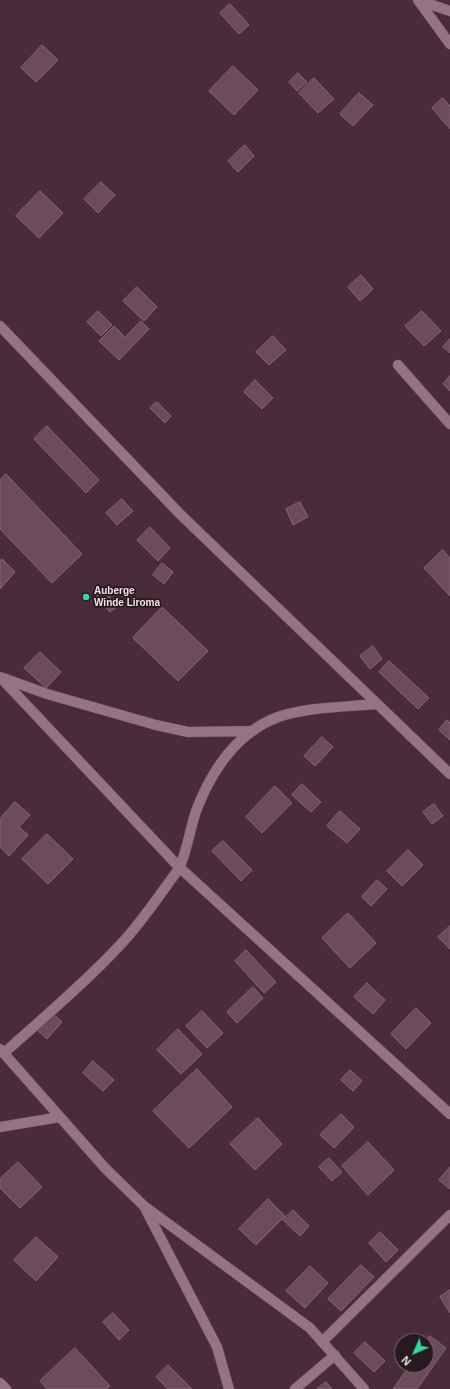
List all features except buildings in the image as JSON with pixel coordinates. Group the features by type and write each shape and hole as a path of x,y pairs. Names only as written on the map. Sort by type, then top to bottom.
{"street":[{"path":"418,0 450,11"},
{"path":"418,0 450,44"},
{"path":"0,326 180,514 450,774"},
{"path":"398,365 450,424"},
{"path":"0,677 47,694 156,726 188,732 253,731"},
{"path":"0,677 179,867 450,1114"},
{"path":"364,1389 310,1328 144,1206 104,1168 2,1051 88,977 122,943 179,867 197,808 208,783 226,754 253,731 278,718 322,709 377,704"},
{"path":"0,1127 60,1117"},
{"path":"144,1206 217,1347 229,1389"},
{"path":"322,1342 450,1215"},
{"path":"295,1389 335,1355"},
{"path":"0,1383 6,1389"}],"place":[{"name":"Auberge Winde Liroma","path":"86,597"}]}
